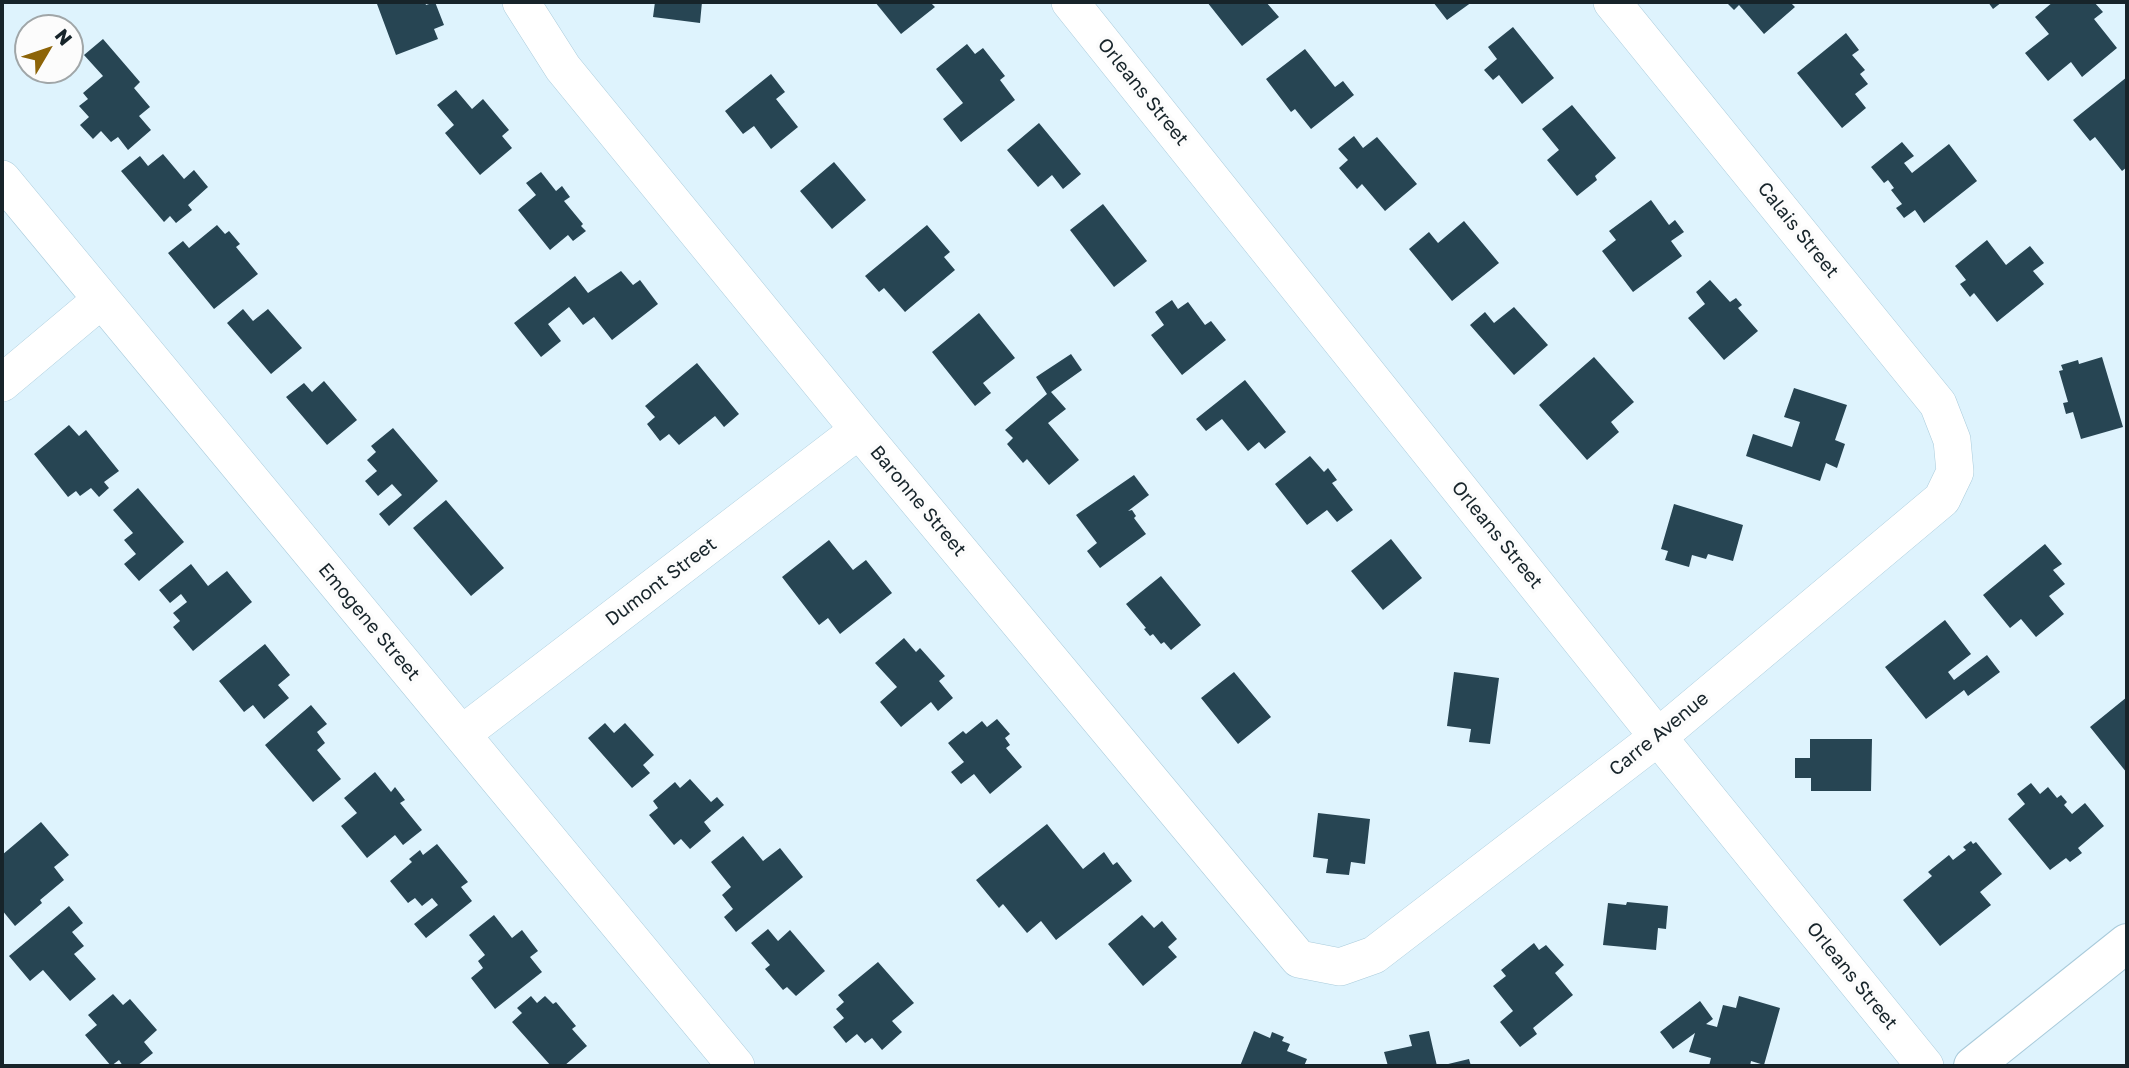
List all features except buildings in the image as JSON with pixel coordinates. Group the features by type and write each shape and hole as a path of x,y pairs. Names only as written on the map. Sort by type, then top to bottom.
{"street":[{"name":"Baronne Street","path":"521,2 563,68 1299,960 1340,967"},
{"name":"Orleans Street","path":"1070,2 1925,1066"},
{"name":"Calais Street","path":"1612,2 1938,404 1952,440 1955,472"},
{"name":"Emogene Street","path":"2,179 736,1066"},
{"path":"2,383 102,300"},
{"name":"Dumont Street","path":"462,734 859,430"},
{"name":"Carre Avenue","path":"1340,967 1374,955 1658,737 1942,499 1955,472"},
{"path":"1973,1066 2122,958"}]}
